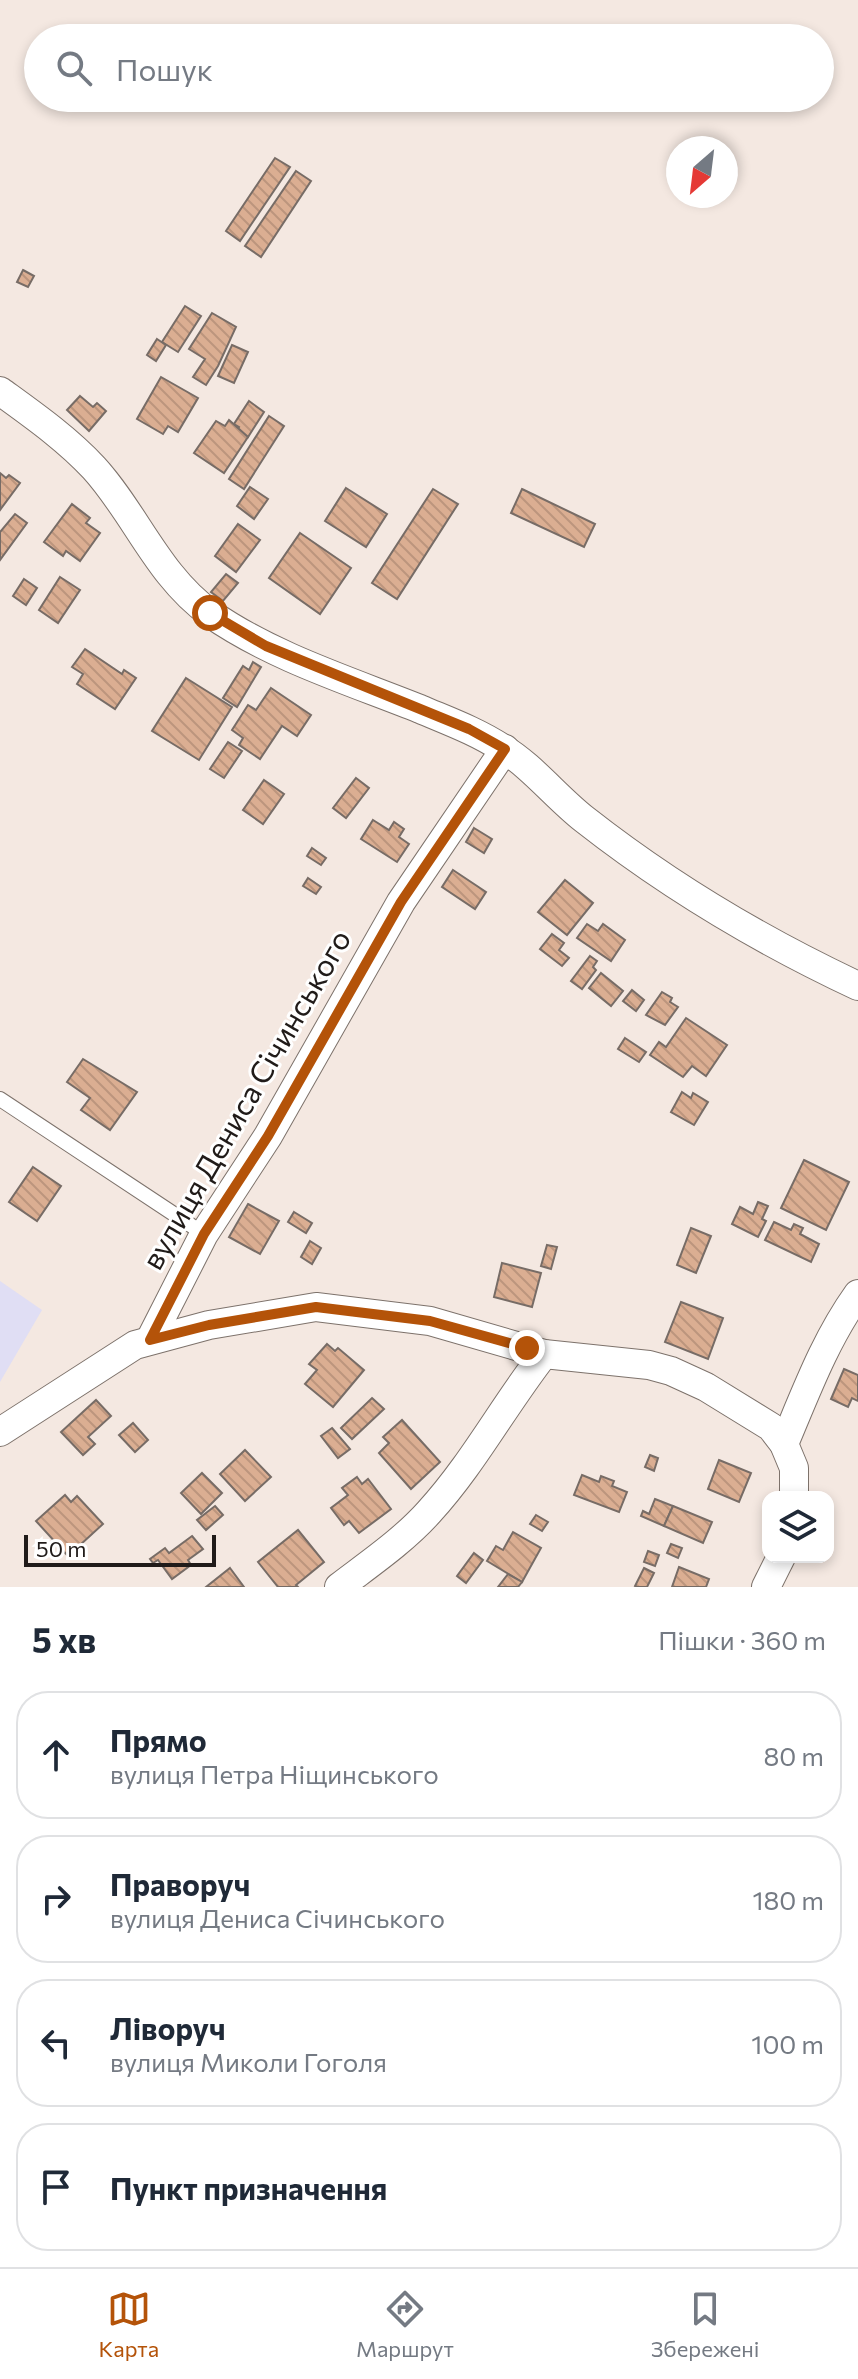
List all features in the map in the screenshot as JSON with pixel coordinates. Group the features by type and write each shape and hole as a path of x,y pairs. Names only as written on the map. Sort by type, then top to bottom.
{"street":[{"path":"0,391 37,416 94,469 144,542 182,589 210,613 266,646 469,729 505,749 584,819 678,887 801,959 858,986"},
{"name":"вулиця Дениса Січинського","path":"150,1340 204,1234 268,1136 401,902 505,749"},
{"path":"784,1444 818,1361 843,1314 858,1294"},
{"path":"0,1432 116,1356 150,1340 209,1325 316,1307 430,1321 544,1354 649,1365 671,1371 706,1387 771,1427 784,1444 794,1468 794,1491"},
{"path":"339,1587 428,1513 497,1425 517,1389 544,1354"},
{"path":"766,1587 778,1563"}],"lane":[{"path":"0,1099 204,1234"}],"shaded area":[{"path":"0,1281 42,1310 0,1382"}],"building":[{"path":"275,158 290,167 240,241 226,231"},
{"path":"296,171 311,181 261,257 245,246"},
{"path":"23,270 34,276 28,287 17,282"},
{"path":"185,306 201,316 178,352 162,342"},
{"path":"212,313 236,327 206,385 193,377 205,359 189,349"},
{"path":"157,339 166,345 156,361 147,355"},
{"path":"232,345 248,352 234,383 218,376"},
{"path":"161,377 198,398 178,432 168,426 163,434 137,419"},
{"path":"80,396 93,407 97,403 106,411 89,431 67,410"},
{"path":"249,401 264,412 248,437 234,424"},
{"path":"269,416 284,426 244,489 229,479"},
{"path":"229,420 248,437 224,473 194,453 216,421 225,426"},
{"path":"0,473 20,483 0,510"},
{"path":"250,487 268,499 254,519 237,506"},
{"path":"346,488 387,514 366,547 325,521"},
{"path":"433,489 458,504 397,599 372,583"},
{"path":"522,489 595,524 584,547 511,513"},
{"path":"72,504 90,518 86,523 100,533 80,561 66,551 63,556 44,542"},
{"path":"15,514 27,523 0,560 0,532"},
{"path":"238,524 260,540 236,572 215,556"},
{"path":"300,533 351,568 320,614 269,578"},
{"path":"226,574 238,583 223,601 211,592"},
{"path":"60,577 80,590 58,623 39,610"},
{"path":"24,579 37,588 26,605 13,596"},
{"path":"85,649 122,674 124,670 136,678 115,709 77,684 83,674 72,667"},
{"path":"253,662 261,667 237,707 223,698 243,666 249,670"},
{"path":"186,678 232,707 199,760 152,731"},
{"path":"271,688 311,715 297,736 282,726 260,759 239,745 243,738 232,730 248,705 256,710"},
{"path":"228,742 242,751 224,778 210,769"},
{"path":"356,778 369,788 346,818 333,808"},
{"path":"264,780 284,794 263,824 243,810"},
{"path":"373,820 389,830 394,822 404,829 399,837 409,844 397,862 361,839"},
{"path":"474,828 492,839 484,853 466,842"},
{"path":"312,848 326,858 321,865 307,856"},
{"path":"453,870 486,892 475,909 442,887"},
{"path":"308,878 321,887 316,894 303,886"},
{"path":"565,880 593,903 567,935 538,912"},
{"path":"587,924 598,931 603,924 625,940 611,961 577,938"},
{"path":"552,934 564,943 559,950 569,958 562,966 540,949"},
{"path":"590,956 597,961 593,967 596,970 582,989 571,981"},
{"path":"601,973 623,991 611,1006 589,988"},
{"path":"632,990 644,1000 636,1011 623,1001"},
{"path":"662,992 672,998 670,1002 678,1007 665,1025 646,1015"},
{"path":"686,1018 727,1045 706,1076 692,1066 683,1077 650,1055 659,1042 666,1047"},
{"path":"625,1038 646,1052 639,1062 618,1049"},
{"path":"83,1059 137,1092 110,1130 81,1110 90,1098 67,1082"},
{"path":"682,1092 691,1098 693,1093 708,1102 694,1125 671,1112"},
{"path":"804,1160 849,1182 826,1230 781,1208"},
{"path":"33,1167 61,1186 37,1221 9,1202"},
{"path":"758,1202 768,1206 762,1219 766,1221 758,1237 732,1224 740,1207 753,1214"},
{"path":"248,1204 279,1221 260,1254 229,1237"},
{"path":"294,1212 312,1223 306,1233 288,1222"},
{"path":"774,1222 791,1230 794,1224 803,1228 800,1234 819,1244 811,1262 765,1240"},
{"path":"691,1228 711,1236 696,1273 677,1265"},
{"path":"310,1241 321,1248 312,1264 301,1257"},
{"path":"547,1245 557,1247 551,1269 541,1266"},
{"path":"502,1263 541,1273 532,1307 494,1297"},
{"path":"681,1302 723,1318 708,1359 665,1342"},
{"path":"327,1344 335,1351 338,1348 364,1370 333,1407 305,1384 317,1370 309,1364"},
{"path":"844,1369 858,1375 858,1401 852,1398 848,1407 831,1399"},
{"path":"372,1398 384,1409 352,1439 341,1428"},
{"path":"96,1400 111,1416 88,1437 95,1444 83,1455 61,1432"},
{"path":"402,1420 440,1462 411,1489 379,1453 389,1443 383,1437"},
{"path":"133,1423 148,1440 135,1452 119,1435"},
{"path":"332,1428 350,1449 338,1458 321,1436"},
{"path":"245,1450 271,1477 245,1501 220,1474"},
{"path":"650,1455 658,1458 654,1471 645,1467"},
{"path":"719,1460 751,1473 739,1502 708,1489"},
{"path":"202,1473 222,1493 201,1514 181,1493"},
{"path":"582,1475 599,1482 601,1476 614,1481 612,1486 627,1492 619,1512 574,1495"},
{"path":"357,1477 362,1484 368,1479 391,1509 359,1533 349,1521 344,1525 331,1508 348,1495 342,1488"},
{"path":"65,1495 71,1502 77,1496 103,1524 68,1556 36,1521"},
{"path":"655,1499 673,1506 664,1526 641,1516 643,1511 649,1514"},
{"path":"215,1506 223,1515 206,1530 197,1520"},
{"path":"673,1506 712,1522 703,1543 664,1526"},
{"path":"536,1515 548,1522 542,1531 530,1524"},
{"path":"298,1530 324,1562 296,1585 298,1587 278,1587 258,1562"},
{"path":"513,1532 541,1548 522,1582 487,1561 496,1546 503,1550"},
{"path":"192,1536 203,1549 188,1560 191,1565 172,1579 158,1560 153,1563 150,1559 165,1548 169,1553"},
{"path":"671,1544 682,1548 678,1558 667,1553"},
{"path":"648,1551 659,1555 655,1566 644,1562"},
{"path":"474,1553 483,1560 466,1583 457,1576"},
{"path":"679,1567 709,1579 706,1587 672,1587"},
{"path":"230,1568 244,1587 206,1587"},
{"path":"644,1568 654,1573 647,1587 637,1587 635,1586"},
{"path":"508,1574 522,1582 518,1587 498,1587"}],"route":[{"path":"210,613 266,646 469,729 505,749 401,902 268,1136 204,1234 150,1340 209,1325 316,1307 430,1321 527,1348"}]}
